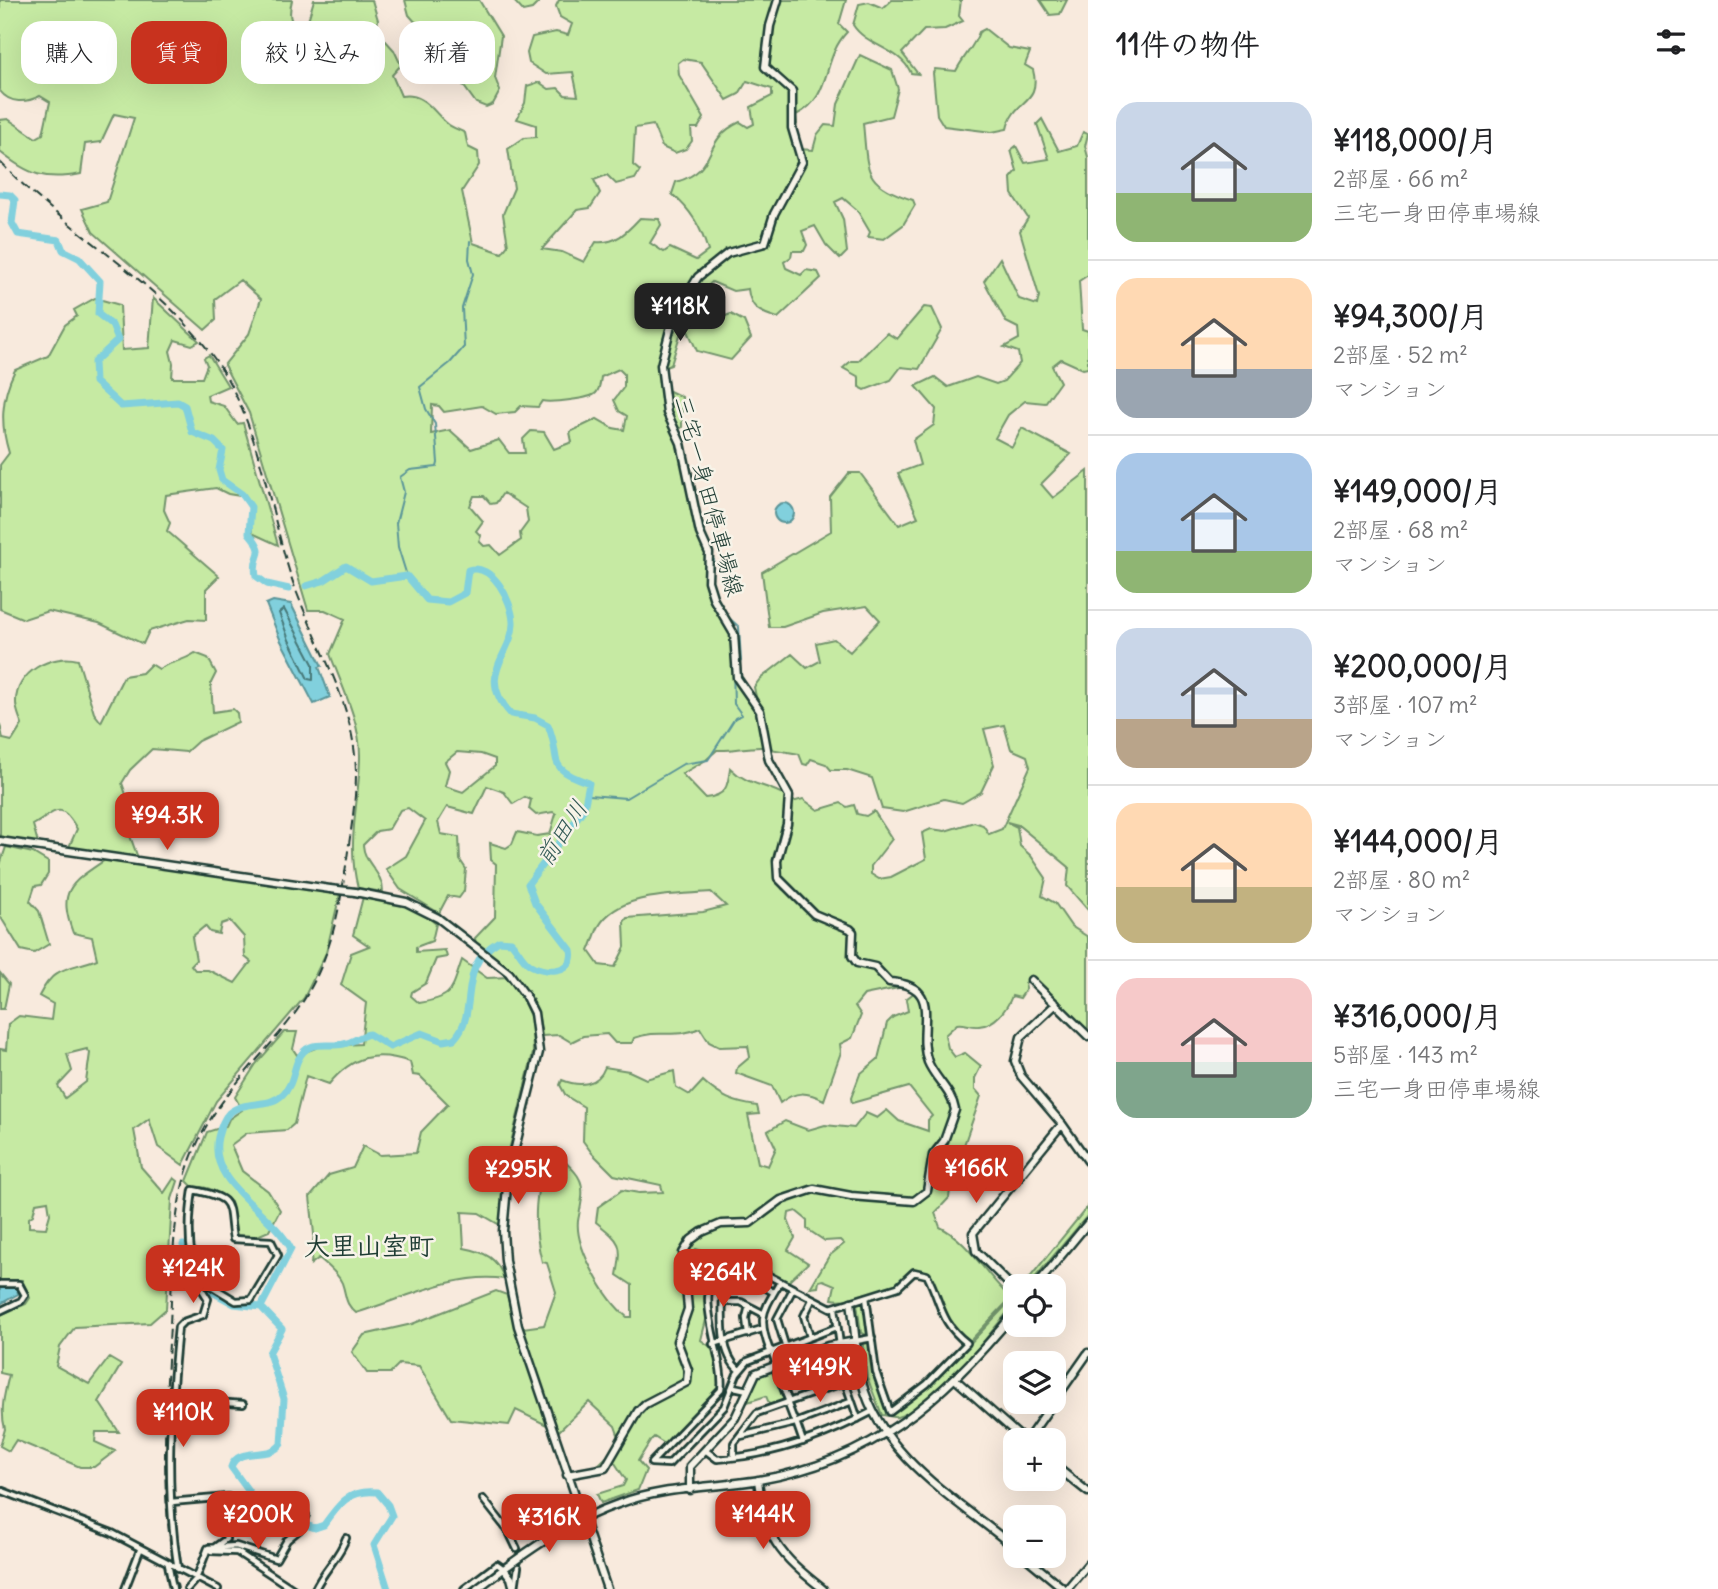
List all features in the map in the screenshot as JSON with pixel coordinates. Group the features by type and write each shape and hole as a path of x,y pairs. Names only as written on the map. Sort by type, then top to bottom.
{"street":[{"name":"三宅一身田停車場線","path":"567,1475 605,1468 638,1410 687,1382 688,1370 677,1341 688,1309 682,1256 691,1241 718,1224 750,1223 781,1200 814,1189 851,1196 915,1201 927,1191 933,1155 944,1141 956,1110 943,1082 928,1061 923,1037 926,1009 917,989 906,982 889,982 875,967 857,963 852,956 853,932 814,914 778,878 777,860 787,824 789,796 769,760 762,716 737,678 734,634 710,589 707,577 709,553 700,533 683,451 667,413 663,392 662,359 677,308 698,277 728,253 765,243 774,214 802,162 800,147 792,128 792,91 765,67 770,26 778,0"},
{"path":"0,841 399,900 418,906 509,973 525,995 538,1031 537,1061 508,1176 504,1247 518,1326 607,1589"},
{"path":"1031,979 1088,1036"},
{"path":"1056,1004 1023,1034 1014,1057 1019,1073 1062,1124 1088,1161"},
{"path":"1003,1278 976,1251 972,1236 975,1228 1062,1124"},
{"path":"178,1569 171,1502 173,1399 178,1327 183,1321 203,1315 208,1299 194,1273 188,1226 193,1191 217,1196 225,1202 232,1214 233,1240 271,1241 278,1255 251,1300 236,1301 199,1281"},
{"path":"1046,1274 1088,1223"},
{"path":"837,1327 752,1358 739,1370 720,1411 669,1464 651,1463 718,1395 722,1385 713,1344 710,1284 715,1271 723,1266 747,1265 812,1300 835,1308 866,1297 898,1287 914,1272 925,1273 939,1311 952,1331 967,1343 927,1384 890,1412 876,1372 866,1297"},
{"path":"715,1271 726,1281 749,1278 773,1292"},
{"path":"726,1281 723,1302 726,1341 731,1361 739,1370"},
{"path":"780,1282 762,1313 762,1329 803,1442"},
{"path":"0,1284 19,1284 25,1295 21,1301 0,1311"},
{"path":"785,1345 777,1319 793,1289"},
{"path":"810,1337 804,1319 812,1300"},
{"path":"723,1302 741,1302 762,1313"},
{"path":"851,1302 863,1383 885,1434 911,1462 1003,1538"},
{"path":"748,1334 746,1318 749,1306"},
{"path":"835,1308 845,1382 858,1419"},
{"path":"477,1589 582,1520 636,1498 758,1480 824,1463 885,1434 956,1380 1003,1325"},
{"path":"713,1344 762,1329"},
{"path":"690,1490 690,1466 735,1418 753,1375 775,1364 840,1343 872,1338"},
{"path":"1035,1428 1088,1353"},
{"path":"781,1380 842,1358"},
{"path":"956,1380 1012,1428"},
{"path":"734,1458 734,1443 757,1413 845,1382"},
{"path":"722,1385 747,1390"},
{"path":"173,1399 243,1404"},
{"path":"740,1436 795,1422 850,1402"},
{"path":"705,1450 717,1459 734,1458 803,1442 873,1411"},
{"path":"1066,1475 1088,1492"},
{"path":"758,1480 764,1520 774,1543 789,1562 823,1589"},
{"path":"0,1490 112,1533 218,1589"},
{"path":"171,1502 228,1497 228,1513 224,1525 226,1539 214,1548"},
{"path":"483,1499 509,1532 517,1549"},
{"path":"187,1589 196,1579 208,1550 236,1546 276,1559 287,1540 299,1530 305,1517"},
{"path":"315,1589 332,1559 344,1549 346,1538"},
{"path":"125,1589 140,1549"},
{"path":"208,1550 237,1552 293,1589"},
{"path":"1039,1568 1065,1589 1088,1563"},
{"path":"168,1564 173,1589"},
{"path":"464,1589 497,1564 512,1578 514,1589"},
{"path":"514,1589 518,1567"}],"green space":[{"path":"0,0 292,0 292,21 241,21 241,84 385,84 385,40 399,61 399,67 392,75 401,96 417,97 429,105 449,125 465,133 468,147 478,152 479,165 462,191 473,243 502,253 508,245 503,214 514,188 508,149 524,138 536,137 536,125 517,119 525,103 527,86 539,82 549,89 558,88 565,95 578,96 573,72 546,74 529,63 527,53 532,37 556,32 568,35 572,24 560,17 556,6 559,0 846,0 839,24 847,32 833,54 822,88 808,107 796,115 797,124 791,129 799,149 813,150 817,135 825,125 835,126 838,104 860,55 892,70 898,89 891,116 863,123 866,153 871,174 876,181 884,188 913,200 915,205 903,225 884,239 868,237 870,232 857,210 843,198 835,202 843,219 847,252 840,259 826,245 815,226 802,231 807,245 804,251 792,251 791,257 784,262 786,268 801,275 806,270 818,272 821,278 778,318 757,309 751,301 748,289 733,291 712,282 688,304 691,310 700,318 706,319 731,314 744,321 751,338 731,360 697,351 688,331 680,335 671,365 660,369 661,387 682,397 682,427 674,434 708,560 705,578 709,595 730,632 733,674 760,715 764,747 717,750 682,774 705,798 722,793 730,768 743,778 786,796 786,816 775,877 783,890 778,865 790,823 792,802 803,799 818,810 841,803 847,807 854,805 857,814 866,816 874,811 892,839 871,866 871,874 879,879 891,877 926,859 922,833 931,829 945,831 974,822 983,825 989,834 1002,829 1030,767 1027,756 1011,749 1004,725 984,729 994,765 981,792 962,803 944,799 903,812 882,809 872,778 847,770 831,770 826,764 811,759 807,765 803,764 799,754 770,749 754,687 760,679 792,654 807,668 820,661 816,643 834,639 850,652 880,620 867,606 823,613 783,627 769,627 762,572 831,531 830,497 849,473 860,473 899,525 918,517 898,473 920,465 913,440 934,425 936,409 916,386 935,377 948,387 976,377 996,384 1004,381 1020,363 1018,352 1004,347 1019,339 1018,328 1006,322 984,281 1000,258 1019,299 1037,305 1039,296 1020,231 1028,218 1012,194 1011,178 1017,171 1011,150 1016,146 1025,163 1049,159 1037,124 1042,119 1059,151 1077,146 1083,132 1088,134 1085,146 1088,157 1088,275 1079,281 1082,329 1088,331 1088,368 1083,369 1061,359 1052,366 1060,382 1045,403 1025,401 1008,415 995,438 1012,447 1022,428 1071,454 1041,484 1053,498 1088,471 1088,910 1067,886 1069,867 1018,825 1007,822 1017,827 1020,846 1031,856 1046,878 1042,896 1055,903 1071,926 1088,937 1088,1033 1032,979 1025,983 1026,989 1020,998 1012,996 1004,1011 990,1023 976,1026 957,1024 945,1035 948,1048 955,1057 965,1053 981,1066 975,1078 975,1089 981,1096 964,1145 954,1157 949,1198 935,1213 940,1227 969,1250 1003,1290 1003,1306 969,1342 952,1328 932,1280 921,1270 911,1273 892,1287 856,1298 832,1299 835,1285 823,1280 819,1281 818,1287 810,1288 829,1256 844,1244 840,1240 825,1241 807,1229 807,1220 796,1211 789,1213 788,1220 795,1238 788,1250 808,1263 787,1283 748,1264 723,1265 711,1254 696,1249 691,1255 710,1278 701,1340 712,1348 720,1379 717,1395 665,1444 654,1437 651,1440 638,1461 646,1470 638,1490 601,1503 597,1494 623,1486 626,1480 613,1460 597,1466 621,1443 615,1426 589,1402 559,1431 516,1410 509,1425 451,1419 419,1366 399,1364 390,1373 367,1373 352,1352 364,1335 412,1324 496,1291 507,1295 516,1329 544,1325 556,1292 547,1263 542,1262 536,1206 547,1150 556,1148 581,1183 578,1232 587,1259 610,1299 627,1317 632,1317 632,1285 617,1275 620,1249 611,1234 596,1222 598,1207 622,1190 639,1193 663,1192 661,1185 614,1175 592,1153 583,1141 584,1107 566,1096 560,1085 562,1080 575,1084 587,1083 598,1078 605,1067 629,1071 646,1079 674,1071 676,1087 690,1095 703,1081 728,1098 757,1106 759,1114 748,1115 758,1163 768,1166 776,1148 768,1131 785,1121 808,1130 825,1125 854,1128 866,1113 877,1118 887,1110 899,1121 928,1131 928,1120 932,1116 909,1087 852,1103 851,1098 860,1074 878,1059 887,1023 893,1017 908,1011 906,999 915,992 908,986 864,995 855,1006 861,1015 852,1038 840,1044 841,1052 824,1100 802,1094 791,1096 780,1103 772,1086 736,1073 737,1068 750,1057 748,1046 719,1047 709,1042 700,1028 683,1033 644,1035 634,1038 632,1043 615,1043 607,1034 583,1036 571,1042 559,1035 542,1036 535,1006 529,994 501,963 476,945 475,938 495,917 496,864 491,860 490,843 506,848 512,844 517,832 537,836 550,834 556,814 553,812 536,815 529,809 531,800 525,797 513,804 504,792 487,786 474,814 447,807 438,822 441,834 459,837 460,860 466,869 464,891 459,898 448,896 439,913 400,889 386,869 406,856 425,821 408,808 400,810 389,829 377,831 363,845 367,858 380,879 383,892 358,888 353,839 359,745 350,705 330,654 345,619 325,610 308,610 249,413 224,365 249,334 261,299 240,280 215,299 216,320 205,330 93,232 82,209 107,202 134,118 114,114 101,142 85,144 81,174 47,176 29,171 0,152 0,120 8,119 36,138 43,134 50,102 40,96 24,101 13,100 0,91","holes":["683,59 701,62 727,100 739,94 747,81 772,89 772,96 751,107 754,124 748,127 740,122 727,130 699,170 676,182 672,194 685,206 694,220 708,251 696,260 670,248 664,252 650,243 661,225 659,219 640,218 615,239 596,242 584,262 562,252 542,249 577,210 590,208 600,193 594,180 607,175 616,184 635,179 640,171 633,165 635,128 653,125 662,147 675,153 686,149 692,141 691,128 698,128 704,118 679,75 678,63","619,369 624,374 624,387 614,400 619,411 627,416 624,430 613,428 597,419 570,432 572,442 554,449 544,432 531,431 523,439 525,453 509,453 499,440 471,449 450,430 431,434 432,405 439,406 444,412 482,406 496,414 515,412 521,406 538,407 542,401 570,400 593,395 598,390 601,377","503,493 526,508 528,522 520,533 521,540 500,555 491,545 484,546 479,541 481,536 476,531 483,521 470,506 474,496 484,496 491,504 496,503","457,752 481,754 495,759 495,766 463,792 445,786 449,770 445,762","711,892 726,906 703,912 627,918 624,922 625,947 615,967 599,965 589,951 599,926 608,915 620,907 650,897"]},
{"path":"314,0 372,0 378,20 308,21"},
{"path":"405,0 479,0 492,21 414,21 409,15"},
{"path":"513,0 541,0 532,9 523,11"},
{"path":"892,0 961,0 959,16 963,21 945,29 924,30 902,53 918,74 911,73 899,58 866,38 853,25 859,4 869,2 883,8"},
{"path":"1040,0 1067,0 1060,14 1050,15"},
{"path":"495,26 501,36 495,78"},
{"path":"985,29 1009,48 1030,52 1025,65 1033,70 1034,89 1010,119 1007,129 992,132 944,126 937,115 933,73 935,69 956,71 979,32"},
{"path":"495,78 500,91 493,104 486,107 476,103 462,84 495,84"},
{"path":"95,298 120,305 122,350 149,348 153,298 199,341 192,345 175,340 170,351 173,363 172,378 202,378 207,365 204,358 209,355 228,386 207,395 208,401 224,406 237,424 243,423 278,545 252,533 251,506 246,497 228,494 216,488 166,495 164,510 170,523 167,531 219,576 206,589 206,620 189,619 149,631 143,644 99,623 48,611 24,619 0,609 0,465 9,453 3,411 10,380 15,370 48,356 65,325 77,316 74,310"},
{"path":"924,307 932,308 942,329 919,369 901,367 891,380 865,390 859,387 859,377 843,368 851,361 858,361 887,333 897,339"},
{"path":"195,653 208,658 216,673 211,683 213,712 233,709 237,713 238,722 198,741 186,752 152,749 130,770 122,783 130,806 129,833 138,858 69,847 77,829 62,811 57,811 33,825 38,843 0,837 0,724 3,739 12,741 22,725 16,706 17,692 28,674 57,659 78,660 94,713 101,722 124,676 142,673 151,664 159,669"},
{"path":"6,847 33,853 48,862 48,874 41,885 35,886 30,901 39,911 49,944 34,953 21,950 0,916 0,865"},
{"path":"105,860 340,894 326,953 304,998 216,1101 183,1165 158,1147 149,1119 134,1130 141,1167 164,1193 174,1178 178,1181 172,1199 166,1309 150,1323 75,1327 60,1347 56,1366 89,1384 109,1358 121,1365 99,1402 119,1432 96,1432 95,1442 115,1451 94,1467 80,1467 16,1440 9,1451 0,1446 5,1429 3,1409 9,1375 0,1373 0,1315 26,1304 30,1298 22,1280 0,1280 0,1049 6,1050 8,1024 19,1016 51,1020 53,1004 39,996 51,978 64,970 97,959 92,937 73,933 66,907 70,889 83,875","holes":["230,921 244,937 245,957 251,962 235,983 208,970 195,970 191,965 196,960 192,937 205,926 210,932 219,934 221,924","87,1049 90,1053 86,1082 65,1098 58,1086 72,1071 67,1054","48,1201 50,1214 46,1228 29,1227 29,1218 33,1215 36,1203"]},
{"path":"363,897 411,908 436,924 432,941 416,947 416,952 445,950 447,957 436,959 426,983 412,992 411,996 419,1003 445,995 453,986 462,960 487,978 509,977 522,997 532,1021 533,1053 507,1159 500,1225 479,1213 462,1212 464,1248 490,1257 504,1279 468,1279 449,1283 356,1313 348,1303 342,1283 335,1273 319,1258 311,1264 314,1234 310,1197 329,1175 353,1168 363,1146 380,1155 416,1153 421,1132 448,1104 420,1076 413,1075 410,1062 386,1056 365,1058 347,1067 329,1084 306,1076 294,1124 287,1130 247,1133 231,1145 242,1171 268,1191 280,1210 269,1231 250,1239 237,1236 231,1202 208,1188 193,1187 187,1181 207,1132 226,1126 229,1119 242,1110 235,1097 256,1064 284,1032 297,1032 293,1049 297,1055 321,1046 361,1044 366,1003 341,985 351,953 369,946 353,935"},
{"path":"0,973 9,984 4,1009 0,1009"},
{"path":"1088,1206 1088,1215 1038,1274 1033,1274"},
{"path":"862,1300 865,1302 867,1335 861,1333 857,1304"},
{"path":"1003,1309 1003,1317 944,1385 912,1411 896,1417 882,1415 867,1377 863,1346 870,1343 878,1388 890,1415 945,1370"},
{"path":"773,1369 784,1401 770,1406 766,1396 748,1402 756,1378"}],"water":[{"path":"780,503 788,503 794,513 788,523 780,523 774,517 774,509"},
{"path":"273,601 291,604 322,666 319,667 330,697 314,704 280,639 266,604"},
{"path":"12,1286 17,1289 18,1294 0,1304 0,1287"}],"waterway":[{"name":"前田川","path":"0,194 10,195 15,200 12,223 18,234 59,240 63,250 79,258 100,281 98,314 112,325 118,340 94,362 95,382 121,406 178,402 185,406 192,432 214,441 223,450 219,470 222,480 242,494 251,507 249,533 259,551 256,576 267,584 289,589"},
{"path":"407,576 398,547 396,523 404,492 400,477 410,470 437,467 435,424 426,409 420,387 450,363 464,347 462,308 473,274 469,259 470,241"},
{"path":"711,569 714,560"},
{"name":"前田川","path":"306,586 323,581 346,566 371,581 407,576 427,600 448,602 465,593 468,570 477,569 493,577 505,594 513,622 512,634 496,676 496,687 501,700 511,714 535,718 548,725 560,767 589,783 584,809 528,884 535,903 571,950 569,964 557,970 535,967 526,962 511,942 499,941 485,952 477,963 472,976 466,1016 454,1039 443,1041 422,1033 390,1047 369,1034 344,1044 312,1046 302,1053 283,1094 277,1099 243,1106 229,1113 223,1121 218,1137 217,1154 231,1183 282,1235 291,1249 261,1307 282,1329 269,1353 284,1399 281,1444 269,1452 240,1457 231,1467 263,1511 315,1528 324,1525 346,1499 359,1493 377,1492 388,1505 392,1516 374,1545 388,1589"},
{"path":"714,591 724,611"},
{"path":"727,616 739,627 741,661 737,665"},
{"path":"589,795 626,798 683,764 708,760 735,718 742,715 734,704 733,668"},
{"name":"前田川","path":"183,1245 188,1246 192,1281 234,1304 261,1307"}],"railway":[{"path":"0,162 51,209 160,299 185,323 224,374 249,426 288,567 339,692 353,743 356,771 352,821 337,916 325,958 306,997 293,1016 229,1093 206,1126 188,1165 182,1187 173,1256 165,1424 168,1523 178,1589"}],"district":[{"name":"大里山室町","path":"369,1246"}]}
